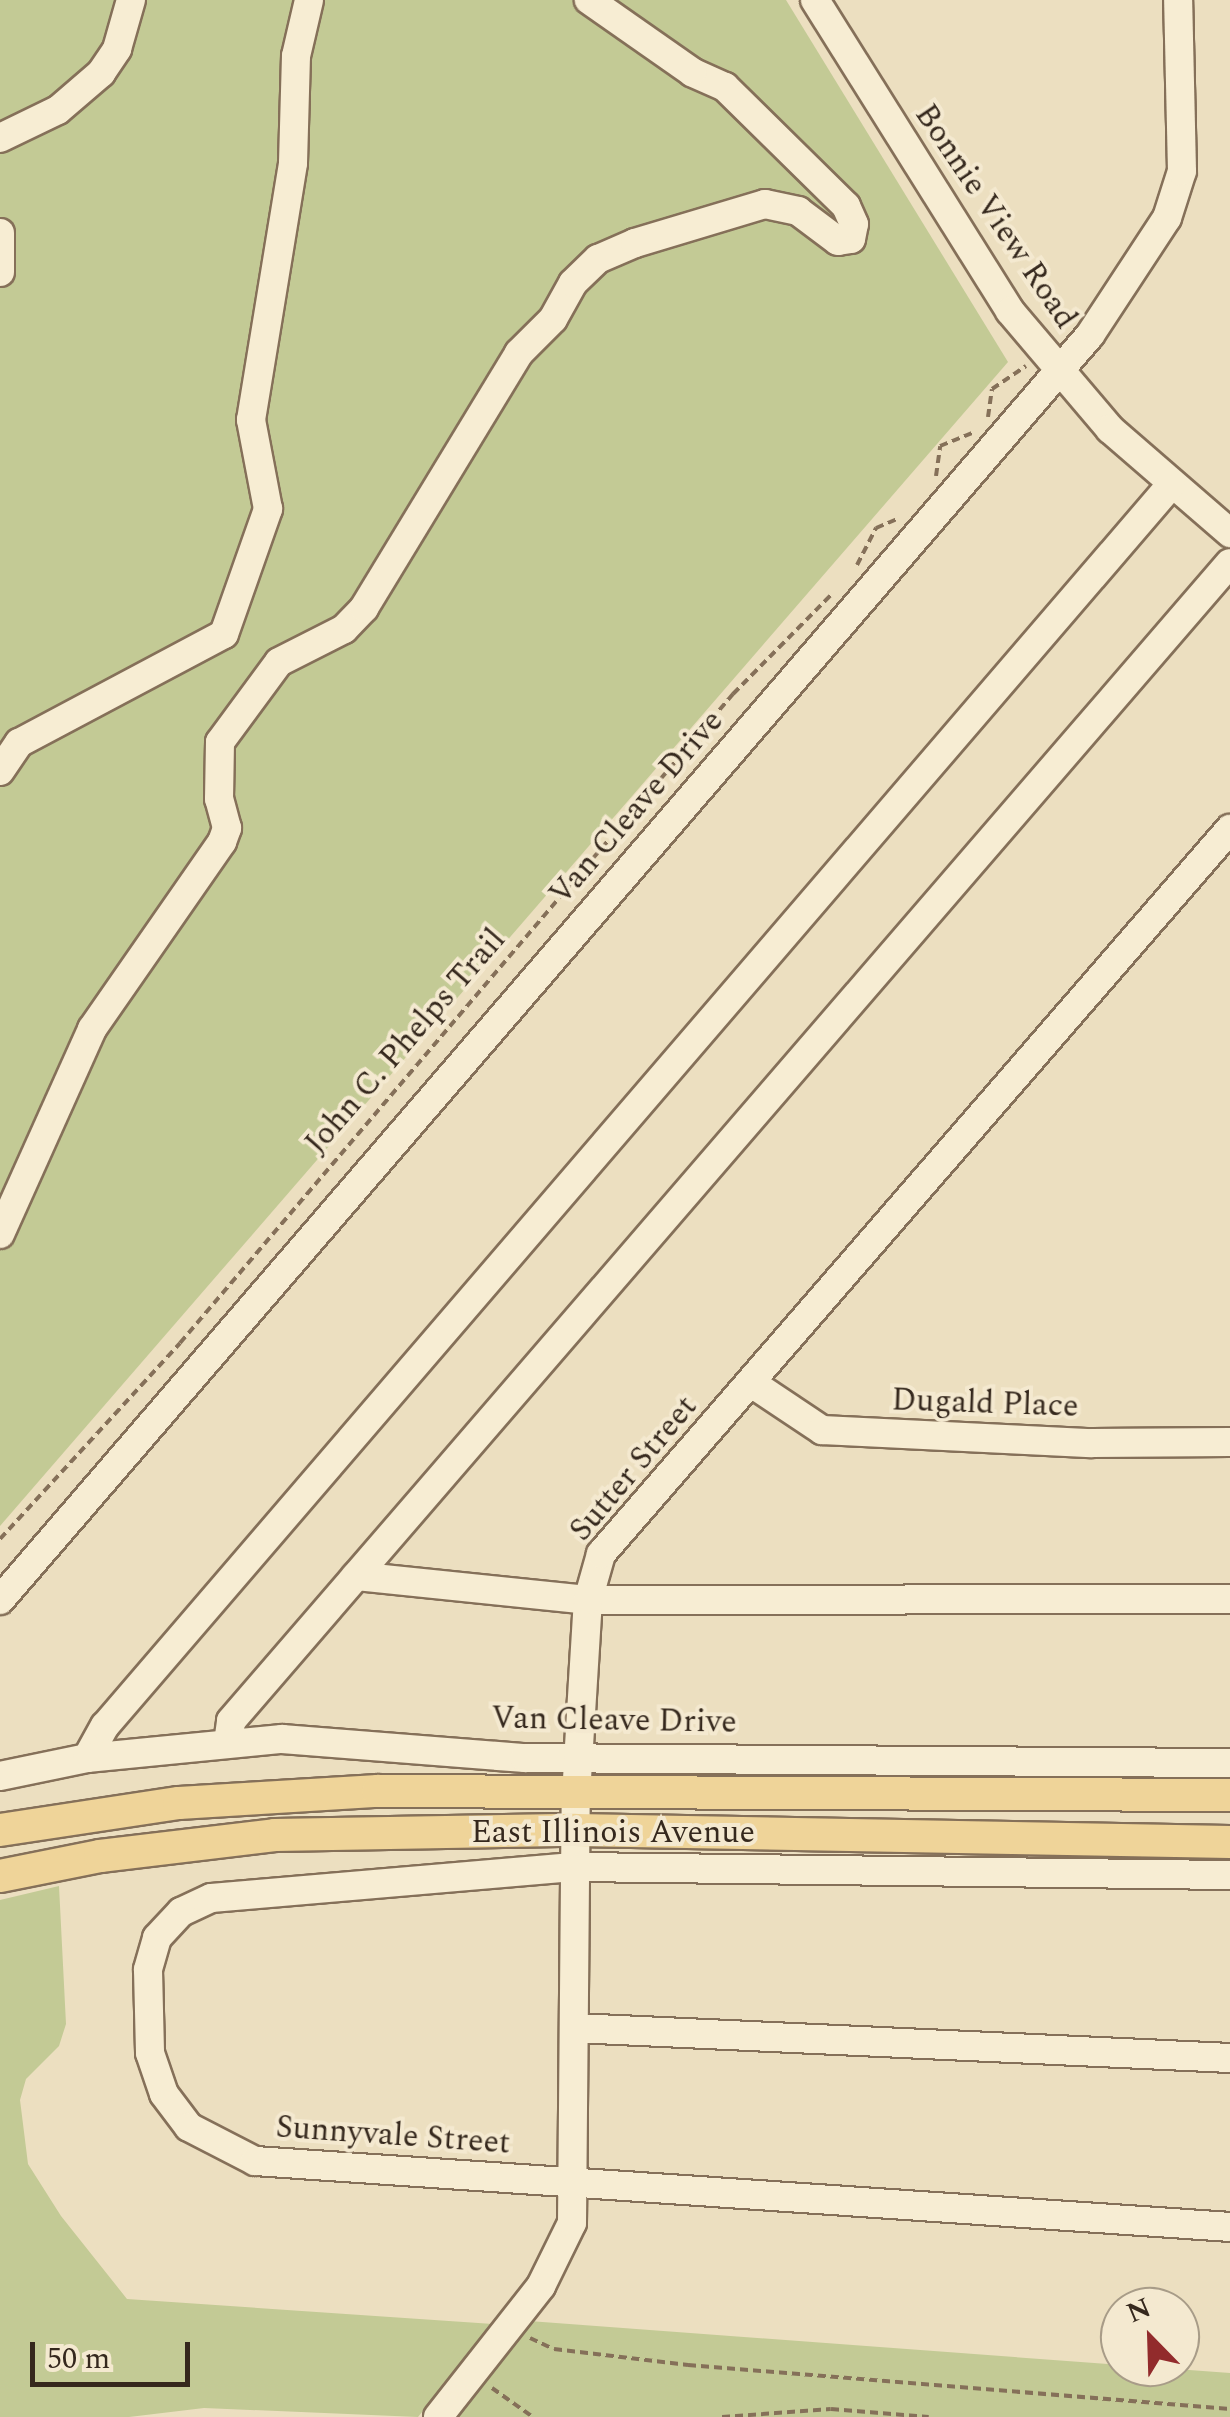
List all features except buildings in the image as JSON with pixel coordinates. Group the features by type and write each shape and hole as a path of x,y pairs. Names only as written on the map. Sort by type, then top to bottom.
{"main road":[{"name":"East Illinois Avenue","path":"0,1830 284,1795 1230,1796"},
{"name":"East Illinois Avenue","path":"0,1876 100,1856 275,1835 575,1830 1230,1842"}],"street":[{"path":"0,138 58,110 101,73 116,50 131,0"},
{"path":"0,771 19,744 224,634 268,509 251,420 293,163 296,56 309,0"},
{"path":"0,1234 92,1030 222,842 227,828 219,799 220,742 278,662 304,643 344,629 364,608 519,352 554,318 573,282 598,258 765,204 798,210 838,241 851,238 854,224 846,206 726,87 692,72 590,0"},
{"name":"Bonnie View Road","path":"815,0 956,231 1059,372 1172,485 1230,534"},
{"name":"Van Cleave Drive","path":"0,1600 1059,372 1167,218 1182,170 1185,125 1178,0"},
{"path":"0,233 0,272"},
{"path":"87,1758 105,1726 1172,485"},
{"path":"228,1743 231,1721 1230,563"},
{"name":"Sutter Street","path":"438,2417 541,2286 572,2223 577,2184 576,1796 588,1600 602,1554 1230,828"},
{"name":"Dugald Place","path":"752,1384 822,1430 1230,1442"},
{"path":"356,1576 588,1600 1230,1599"},
{"name":"Van Cleave Drive","path":"0,1776 87,1758 228,1743 342,1740 578,1757 1230,1763"},
{"name":"Sunnyvale Street","path":"1230,1876 574,1867 210,1898 181,1912 157,1938 148,1970 150,2053 164,2094 189,2127 217,2146 255,2161 1230,2228"},
{"path":"575,2028 1230,2058"}],"path":[{"path":"932,486 940,446 979,432 992,388 1026,366"},
{"path":"851,575 876,528 909,513"},
{"name":"John C. Phelps Trail","path":"0,1539 180,1343 733,694 839,587"},
{"path":"527,2336 554,2349 688,2365 1230,2409"},
{"path":"488,2385 533,2417"},
{"path":"722,2417 817,2410 930,2417"}],"green space":[{"path":"0,0 786,0 1008,362 0,1526"},
{"path":"59,1886 66,2024 59,2046 26,2079 20,2100 28,2164 61,2216 127,2299 493,2324 418,2417 204,2408 129,2417 0,2417 0,1900"},
{"path":"529,2321 1100,2363 1100,2387 1200,2387 1200,2371 1230,2373 1230,2417 453,2417"}]}
